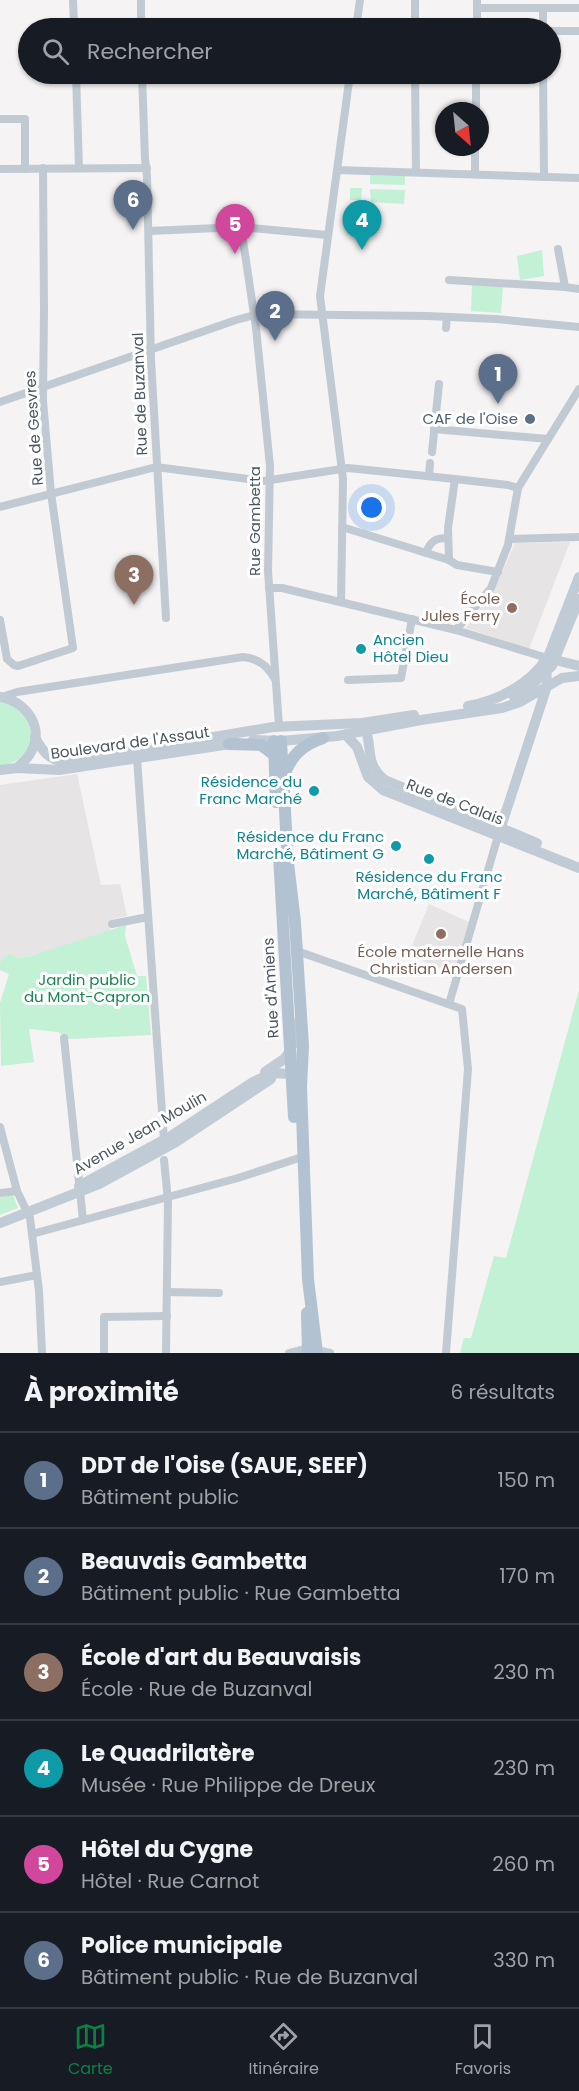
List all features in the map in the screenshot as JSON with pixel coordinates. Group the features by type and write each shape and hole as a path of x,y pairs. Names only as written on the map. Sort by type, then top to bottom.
{"main road":[{"path":"499,832 547,686 546,672 579,577"},
{"path":"364,727 474,705 492,700 519,684 551,659 579,599"},
{"path":"551,659 579,666"},
{"path":"466,713 510,699 530,687 546,672"},
{"path":"278,736 344,730 512,705 561,678 579,676"},
{"path":"0,697 18,702 27,710 33,721 35,737 30,754 17,768"},
{"name":"Rue de Calais","path":"364,727 372,764 386,780 579,868"},
{"path":"283,776 289,763 308,744 344,730"},
{"name":"Rue de Calais","path":"344,730 357,747 368,777 379,788 579,860"},
{"path":"278,736 323,738"},
{"name":"Boulevard de l'Assaut","path":"0,770 17,768 59,770 278,736"},
{"name":"Boulevard de l'Assaut","path":"35,737 49,757 65,762 278,736"},
{"name":"Rue d'Amiens","path":"278,736 273,754 290,1051"},
{"name":"Rue d'Amiens","path":"278,736 297,951 302,1064 301,1157 308,1279 306,1314 312,1351"},
{"path":"229,744 261,745 273,754"},
{"name":"Rue d'Amiens","path":"288,863 289,1074 301,1157"},
{"name":"Avenue Jean Moulin","path":"80,1189 164,1140 253,1082 290,1051"},
{"path":"289,1074 299,1069 302,1064"},
{"name":"Avenue Jean Moulin","path":"253,1082 272,1073 289,1074"},
{"name":"Avenue Jean Moulin","path":"0,1223 80,1189 176,1142 271,1079"}],"street":[{"path":"73,0 74,18"},
{"path":"141,0 141,18"},
{"path":"357,18 360,0"},
{"path":"415,0 415,18"},
{"path":"477,4 579,8"},
{"path":"543,8 543,18"},
{"path":"561,31 579,31"},
{"path":"76,84 79,168"},
{"name":"Rue de Buzanval","path":"142,84 156,467 166,618"},
{"path":"340,602 342,468 321,315 320,292 349,84"},
{"path":"415,84 416,172"},
{"path":"476,84 476,102"},
{"path":"543,84 544,177"},
{"path":"0,119 25,119 25,169"},
{"path":"475,174 476,156"},
{"name":"Rue de Gesvres","path":"0,620 7,659 11,664 18,666 73,648 51,493 42,388 43,168"},
{"path":"0,169 147,168"},
{"path":"337,170 579,178"},
{"path":"149,231 241,227 327,235"},
{"name":"Rue Gambetta","path":"241,227 254,315 270,466 269,588 278,736"},
{"path":"558,249 565,287"},
{"path":"449,280 579,289"},
{"path":"0,402 254,315 447,317 579,327"},
{"path":"446,328 447,317"},
{"path":"432,452 439,384"},
{"path":"456,630 489,591 509,538 518,488 579,389"},
{"path":"434,429 548,439"},
{"path":"429,476 430,463"},
{"path":"0,507 156,467 269,481 342,468 429,476 518,488"},
{"path":"448,560 447,538 455,479"},
{"path":"342,527 448,560 457,565 498,572"},
{"path":"509,538 579,537"},
{"path":"426,553 434,540 447,538"},
{"path":"269,588 282,588 456,630 551,659"},
{"path":"348,680 401,678 412,619"},
{"path":"0,697 17,692 243,657 261,663 271,672 275,680"},
{"path":"137,758 164,1140"},
{"path":"448,1004 499,832"},
{"path":"112,924 148,917"},
{"path":"297,951 462,1009 468,1063 446,1353"},
{"path":"64,1038 83,1220"},
{"path":"0,1127 17,1191 30,1218 37,1275 42,1353"},
{"path":"32,1234 238,1178 301,1157"},
{"path":"164,1160 167,1196 166,1353"},
{"path":"0,1193 17,1191"},
{"path":"0,1282 37,1275"},
{"path":"167,1292 219,1293"},
{"path":"105,1353 104,1317 167,1317"},
{"path":"289,1353 312,1351 330,1353"}],"shaded area":[{"name":"École Jules Ferry","path":"570,542 529,649 466,628 495,588 515,543"},
{"path":"77,774 101,885 120,884 127,916 109,920 111,929 97,941 19,958 9,955 0,962 0,785"},
{"name":"École maternelle Hans Christian Andersen","path":"429,904 469,922 453,974 409,953"}],"green space":[{"path":"370,175 405,176 405,185 370,184"},
{"path":"350,188 362,188 361,200 350,200"},
{"path":"370,189 405,190 404,204 371,202"},
{"path":"542,250 544,276 520,280 517,256"},
{"path":"472,285 503,287 501,313 471,311"},
{"path":"0,702 18,709 25,718 31,736 26,752 20,758 0,766"},
{"name":"Jardin public du Mont-Capron","path":"126,925 125,936 137,976 146,976 151,1035 69,1039 58,1032 29,1029 34,1062 1,1066 0,1003 9,974 0,970 0,962 9,954 19,958 34,955"},
{"path":"579,990 579,1353 460,1353 464,1338 471,1338 494,1256 506,1258"},
{"path":"13,1195 18,1208 0,1215 0,1197"}],"place":[{"name":"Police municipale","path":"133,230"},
{"name":"Le Quadrilatère","path":"362,250"},
{"name":"Hôtel du Cygne","path":"235,254"},
{"name":"Beauvais Gambetta","path":"275,341"},
{"name":"DDT de l'Oise (SAUE, SEEF)","path":"498,404"},
{"name":"CAF de l'Oise","path":"530,419"},
{"name":"École d'art du Beauvaisis","path":"134,605"},
{"name":"École Jules Ferry","path":"512,608"},
{"name":"Ancien Hôtel Dieu","path":"361,649"},
{"name":"Résidence du Franc Marché","path":"314,791"},
{"name":"Résidence du Franc Marché, Bâtiment G","path":"396,846"},
{"name":"Résidence du Franc Marché, Bâtiment F","path":"429,859"},
{"name":"École maternelle Hans Christian Andersen","path":"441,934"}]}
